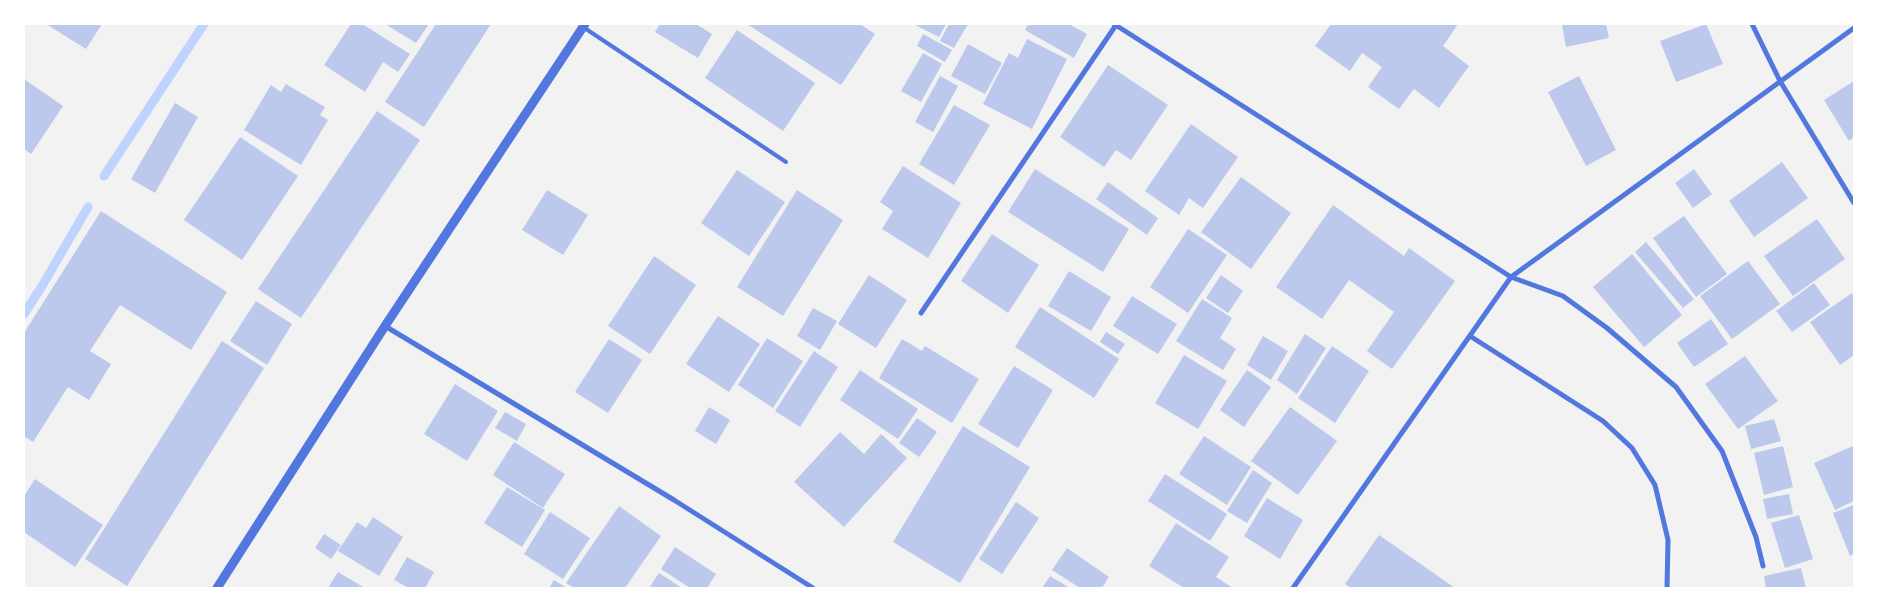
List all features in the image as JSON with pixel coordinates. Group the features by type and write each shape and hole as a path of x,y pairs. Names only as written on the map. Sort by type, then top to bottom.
{"street":[{"path":"921,313 1116,24 1511,277 1563,296 1607,328 1676,387 1722,451 1756,536 1762,566"},
{"path":"1752,24 1780,81 1854,204"},
{"path":"217,588 584,25"},
{"path":"1293,588 1511,277 1854,28"},
{"path":"386,326 674,500 813,588"},
{"path":"1470,336 1603,421 1632,448 1655,485 1668,540 1667,588"}],"lane":[{"path":"584,25 786,162"}],"building":[{"path":"46,24 102,24 86,49"},
{"path":"351,24 362,24 410,54 398,72 383,62 365,92 324,65"},
{"path":"385,24 429,24 416,43"},
{"path":"436,24 491,24 424,127 385,102"},
{"path":"660,24 696,24 712,34 698,58 655,32"},
{"path":"747,24 860,24 875,34 841,85"},
{"path":"913,24 946,24 939,37"},
{"path":"949,24 968,24 954,48 940,41"},
{"path":"1028,24 1069,24 1087,34 1074,58 1025,30"},
{"path":"1331,24 1458,24 1443,46 1469,66 1439,108 1414,89 1399,109 1368,87 1382,67 1362,53 1350,71 1315,46"},
{"path":"1562,24 1606,24 1609,38 1566,47"},
{"path":"1706,24 1723,64 1676,82 1660,41"},
{"path":"737,30 815,83 783,131 705,78"},
{"path":"923,34 952,50 945,62 917,46"},
{"path":"1027,39 1067,59 1032,129 983,104 1009,53 1018,58"},
{"path":"968,44 1002,63 985,94 951,76"},
{"path":"923,53 942,64 921,102 901,91"},
{"path":"1108,65 1168,105 1131,160 1116,150 1104,167 1060,137"},
{"path":"940,76 958,86 933,132 915,122"},
{"path":"1579,76 1616,150 1586,166 1548,92"},
{"path":"24,79 63,106 31,154 24,149"},
{"path":"1854,81 1854,137 1849,141 1824,100"},
{"path":"286,84 325,107 320,115 328,120 301,165 244,130 271,85 281,92"},
{"path":"175,103 198,117 155,193 131,179"},
{"path":"954,105 990,125 954,185 919,164"},
{"path":"377,111 420,140 301,318 258,289"},
{"path":"1191,124 1238,157 1203,208 1189,198 1179,215 1145,191"},
{"path":"240,137 298,176 242,260 184,220"},
{"path":"1782,162 1808,198 1754,237 1729,201"},
{"path":"903,166 961,203 928,258 882,229 893,211 880,202"},
{"path":"1035,169 1129,229 1103,272 1008,212"},
{"path":"1694,169 1712,194 1693,208 1675,183"},
{"path":"737,170 785,202 749,256 701,223"},
{"path":"1241,177 1291,213 1251,269 1201,232"},
{"path":"1108,182 1158,218 1147,235 1096,199"},
{"path":"547,190 588,215 563,255 522,230"},
{"path":"797,190 843,220 783,316 737,287"},
{"path":"1333,205 1404,256 1409,248 1455,281 1392,369 1367,351 1394,312 1349,280 1322,319 1276,287"},
{"path":"101,211 227,292 191,350 120,305 90,351 111,364 89,400 68,387 33,442 24,436 24,333"},
{"path":"1684,216 1727,274 1696,297 1653,238"},
{"path":"1817,219 1845,259 1793,296 1764,256"},
{"path":"1188,229 1227,255 1188,313 1150,287"},
{"path":"992,234 1039,265 1008,313 961,281"},
{"path":"1646,242 1694,299 1683,308 1635,252"},
{"path":"1632,254 1682,315 1644,347 1593,287"},
{"path":"654,256 696,285 650,354 608,326"},
{"path":"1748,261 1780,304 1732,339 1700,296"},
{"path":"1069,271 1111,297 1091,331 1048,306"},
{"path":"869,275 907,300 876,348 838,324"},
{"path":"1221,275 1243,291 1228,313 1206,298"},
{"path":"1814,283 1830,305 1792,332 1776,311"},
{"path":"1852,293 1854,296 1854,355 1840,365 1810,322"},
{"path":"1132,296 1177,324 1158,354 1113,326"},
{"path":"1202,299 1232,318 1220,338 1236,349 1223,370 1176,341"},
{"path":"256,301 292,324 267,365 230,341"},
{"path":"1040,307 1119,359 1094,398 1015,347"},
{"path":"813,308 837,321 820,350 797,336"},
{"path":"718,316 760,344 729,392 686,364"},
{"path":"1711,319 1728,344 1694,367 1677,343"},
{"path":"1106,332 1125,344 1118,354 1100,342"},
{"path":"1305,334 1326,348 1297,394 1277,380"},
{"path":"1263,336 1288,351 1271,380 1247,365"},
{"path":"767,338 803,361 773,408 738,385"},
{"path":"609,339 642,360 608,413 575,392"},
{"path":"902,339 922,351 925,346 979,379 952,423 879,378"},
{"path":"222,341 264,368 127,586 85,559"},
{"path":"1332,346 1369,371 1335,423 1298,398"},
{"path":"814,351 838,367 800,427 775,411"},
{"path":"1184,355 1227,381 1198,429 1155,403"},
{"path":"1745,356 1778,401 1738,429 1705,384"},
{"path":"1014,366 1053,390 1018,448 978,424"},
{"path":"860,370 918,409 898,439 840,400"},
{"path":"1247,370 1271,387 1244,427 1220,410"},
{"path":"455,384 498,411 467,461 424,434"},
{"path":"709,407 730,420 716,444 695,431"},
{"path":"1290,407 1337,441 1298,495 1251,461"},
{"path":"505,412 526,424 517,441 495,428"},
{"path":"917,418 937,432 919,457 899,443"},
{"path":"1774,419 1781,441 1751,449 1745,426"},
{"path":"963,426 1030,467 960,583 893,542"},
{"path":"840,432 864,454 881,434 907,458 844,527 794,482"},
{"path":"1204,436 1251,467 1227,505 1179,474"},
{"path":"514,442 565,474 543,508 493,475"},
{"path":"1783,446 1793,487 1764,495 1754,453"},
{"path":"1853,446 1854,501 1835,510 1814,463"},
{"path":"1253,470 1272,483 1247,523 1227,511"},
{"path":"1165,474 1227,514 1210,541 1148,501"},
{"path":"35,479 103,525 75,567 24,532 24,496"},
{"path":"507,487 545,510 522,547 484,523"},
{"path":"1789,494 1793,514 1767,519 1763,499"},
{"path":"1267,498 1303,520 1280,559 1244,536"},
{"path":"1016,502 1039,518 1002,574 979,559"},
{"path":"1854,505 1854,554 1850,556 1833,513"},
{"path":"619,506 661,536 625,588 574,588 566,583"},
{"path":"550,512 590,538 563,579 524,554"},
{"path":"1799,515 1813,559 1785,568 1771,523"},
{"path":"373,517 403,537 379,576 338,551 357,522 366,528"},
{"path":"1176,523 1229,557 1216,577 1233,588 1184,588 1149,566"},
{"path":"324,534 341,545 331,559 315,548"},
{"path":"1379,535 1455,588 1351,588 1345,584"},
{"path":"675,547 716,574 707,588 690,588 661,569"},
{"path":"1067,548 1109,577 1102,588 1080,588 1052,570"},
{"path":"407,557 434,572 425,588 409,588 394,580"},
{"path":"1801,568 1806,588 1766,588 1764,576"},
{"path":"338,572 365,588 328,588"},
{"path":"659,573 682,588 649,588"},
{"path":"1050,576 1070,588 1042,588"},
{"path":"554,580 567,588 549,588"}],"waterway":[{"path":"104,176 204,24"},
{"path":"24,314 88,207"}]}
